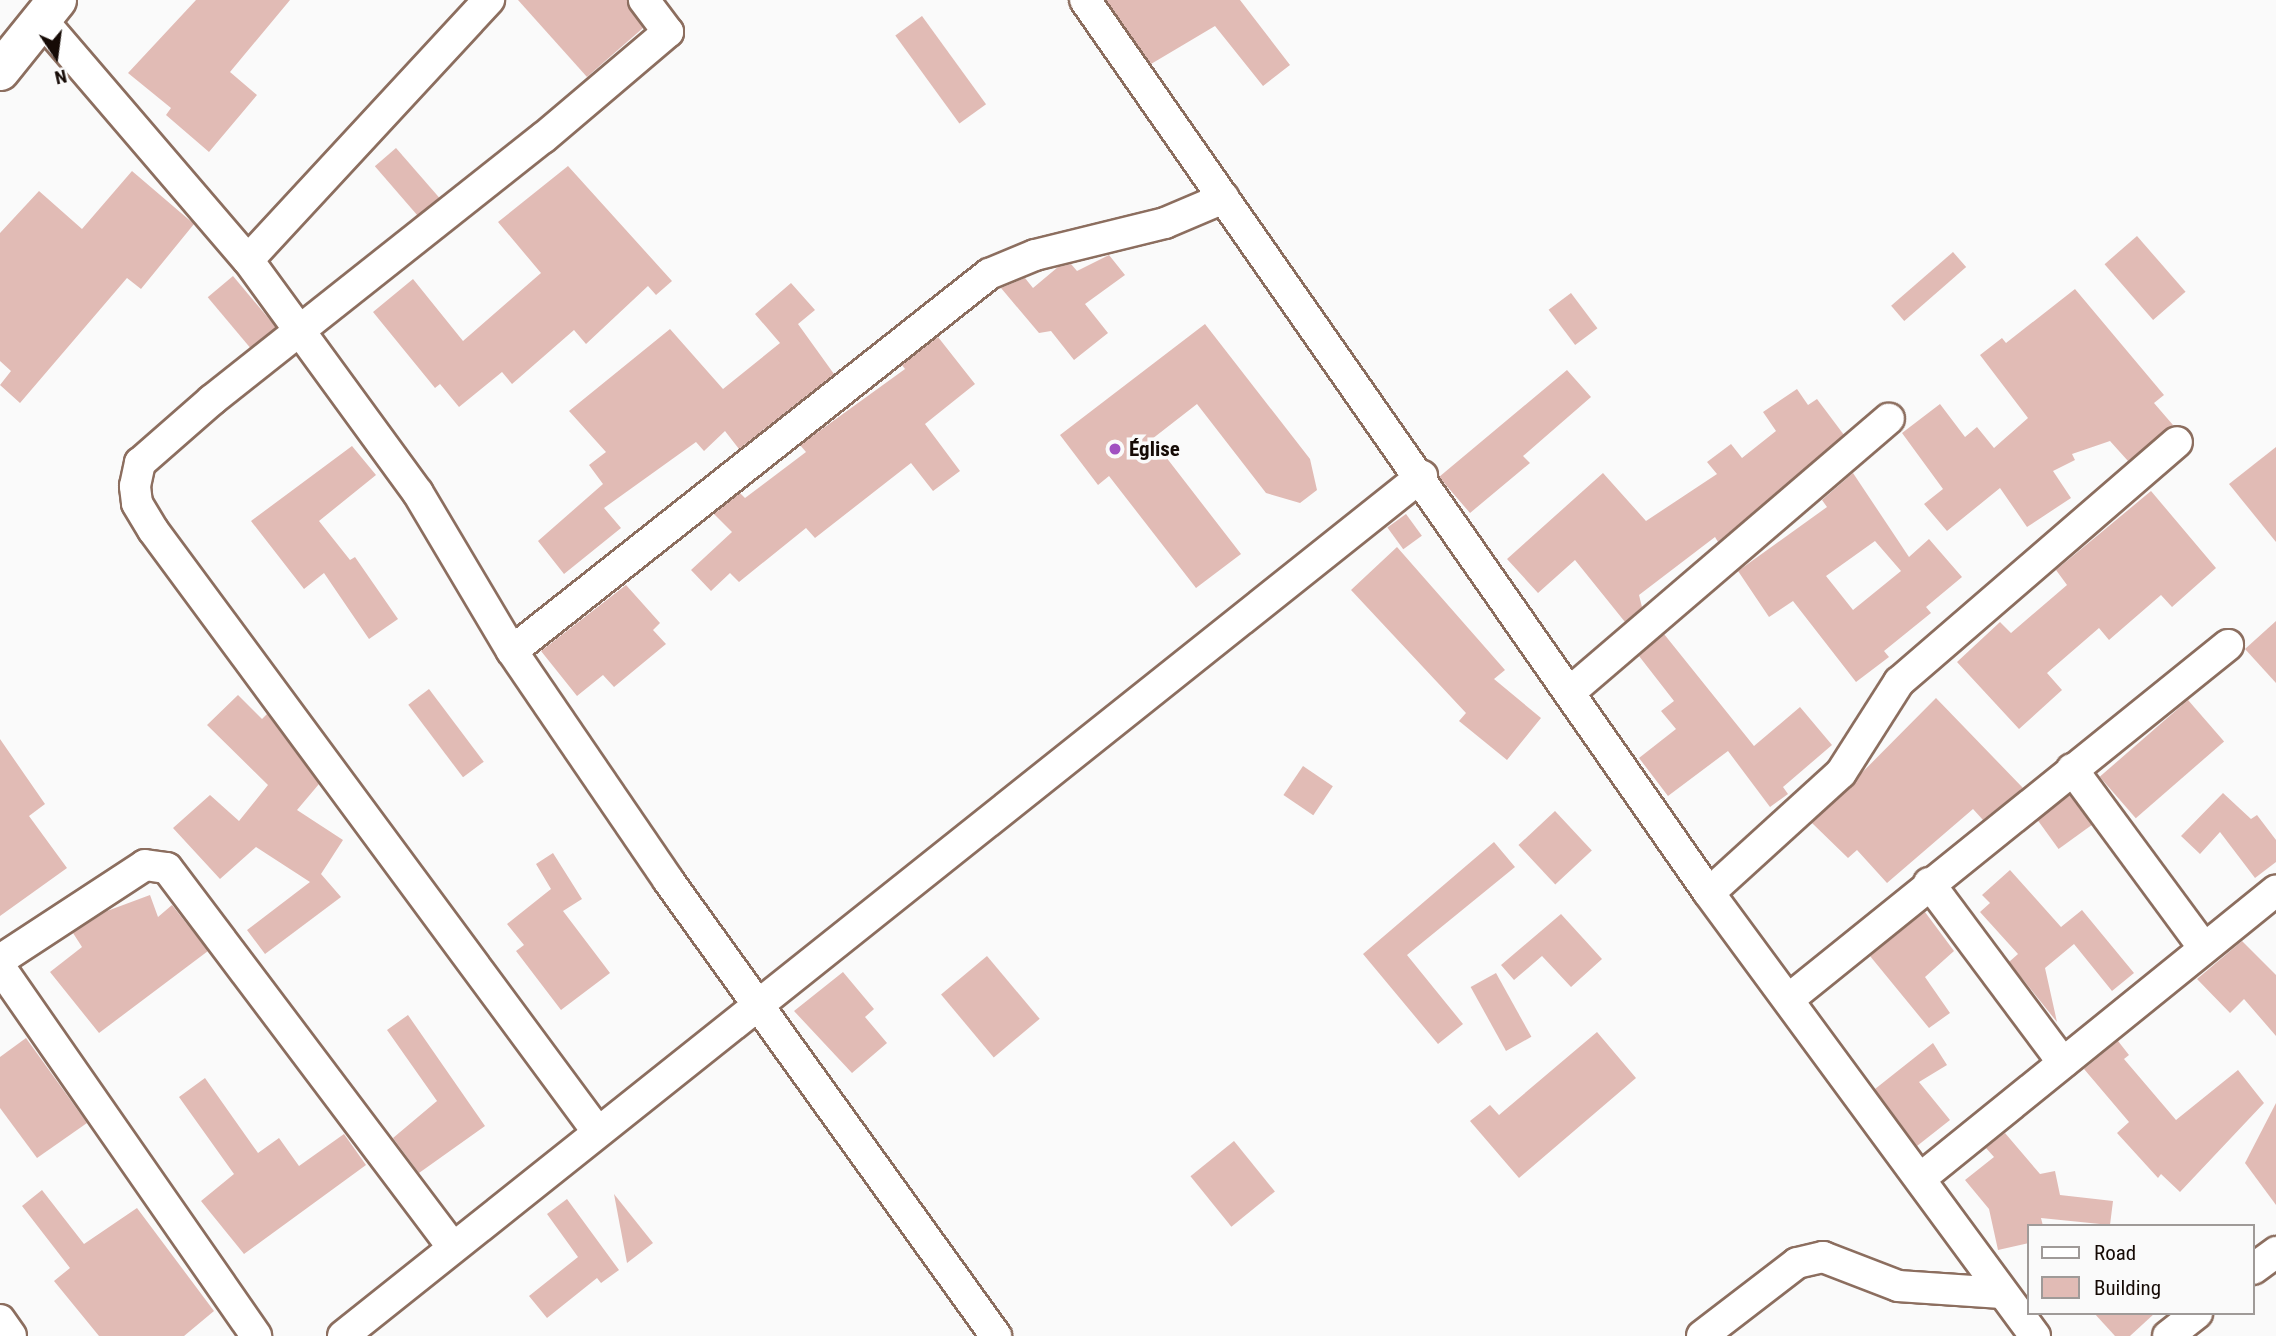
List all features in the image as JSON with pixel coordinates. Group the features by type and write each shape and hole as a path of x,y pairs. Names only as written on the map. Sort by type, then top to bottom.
{"highway":[{"path":"0,71 50,10"}],"street":[{"path":"248,260 489,0"},
{"path":"597,1131 137,503 140,463 299,332 543,138 668,32 644,0"},
{"path":"1084,0 1422,476 1709,893 1922,1178 2035,1336"},
{"path":"50,10 248,260 418,493 512,651 755,1002 996,1336"},
{"path":"512,651 989,274 1035,255 1165,223 1224,198"},
{"path":"1570,692 1889,419"},
{"path":"1709,893 1841,773 1899,682 2177,442"},
{"path":"343,1336 755,1002 1422,476"},
{"path":"1789,999 1929,883 2228,645"},
{"path":"2072,769 2204,948"},
{"path":"0,960 145,865 167,869 453,1247"},
{"path":"1929,883 2063,1063"},
{"path":"1922,1178 2276,891"},
{"path":"0,967 256,1336"},
{"path":"2255,1268 2276,1252"},
{"path":"1702,1336 1797,1263 1824,1257 1898,1286 2002,1293"},
{"path":"2168,1336 2194,1315"},
{"path":"0,1320 11,1336"}],"building":[{"path":"196,0 290,0 230,72 257,95 209,152 166,115 171,108 128,73"},
{"path":"518,0 627,0 643,28 587,77"},
{"path":"1106,0 1240,0 1290,65 1263,86 1215,26 1151,64"},
{"path":"922,16 986,104 959,124 895,35"},
{"path":"396,148 439,198 418,216 375,166"},
{"path":"568,166 672,281 656,295 648,286 586,344 574,330 512,384 502,372 459,407 440,384 435,388 373,312 413,279 463,341 541,273 498,222"},
{"path":"132,171 194,224 141,289 127,278 20,403 0,385 11,371 0,361 0,233 39,191 82,229"},
{"path":"2137,236 2186,292 2153,320 2105,264"},
{"path":"1953,252 1966,267 1904,321 1891,306"},
{"path":"1109,255 1125,275 1085,304 1108,333 1074,360 1051,331 1039,333 1001,288 1025,278 1033,288 1058,267 1071,264 1077,271"},
{"path":"233,276 276,327 251,349 208,297"},
{"path":"791,283 815,310 798,324 834,374 739,449 725,431 704,451 696,442 604,508 621,528 564,574 538,541 603,484 589,465 606,452 569,411 670,329 723,389 780,343 755,314"},
{"path":"2075,289 2164,395 2154,403 2173,425 2128,461 2110,441 2072,454 2075,460 2053,471 2071,498 2027,527 2000,488 1947,531 1924,504 1943,489 1902,433 1940,404 1965,437 1977,427 1994,448 2028,418 1980,355 2002,338 2006,343"},
{"path":"1571,293 1597,328 1575,345 1549,310"},
{"name":"Église","path":"1205,324 1310,459 1317,490 1300,503 1266,493 1197,404 1152,439 1241,554 1196,588 1109,476 1098,485 1060,435"},
{"path":"938,337 975,384 925,424 960,471 933,491 911,463 815,538 806,528 739,582 730,573 711,591 691,570 732,532 714,514 740,493 745,498 806,452 800,445 905,369 902,365"},
{"path":"1567,370 1591,397 1523,456 1530,463 1470,513 1439,477"},
{"path":"1797,389 1808,405 1817,399 1844,435 1718,542 1715,537 1639,595 1642,607 1625,622 1575,560 1538,593 1507,559 1603,473 1646,521 1717,474 1707,462 1731,444 1742,458 1776,431 1763,412"},
{"path":"352,446 376,475 319,521 350,560 355,557 398,619 369,639 324,573 304,589 251,521"},
{"path":"2276,447 2276,542 2229,484"},
{"path":"1853,473 1909,557 1929,539 1962,577 1926,607 1931,613 1884,651 1889,657 1856,682 1793,601 1769,617 1738,571 1827,507 1822,500","holes":["1875,541 1901,571 1853,610 1826,576"]},
{"path":"2151,491 2216,568 2172,607 2161,595 2109,640 2099,628 2047,673 2062,690 2019,729 1957,662 2000,622 2011,633 2067,585 2056,570"},
{"path":"1406,514 1422,536 1403,549 1387,528"},
{"path":"1397,547 1505,670 1494,679 1541,718 1507,760 1459,721 1466,713 1351,590"},
{"path":"626,585 660,623 653,630 666,644 614,687 603,675 577,696 541,651"},
{"path":"2276,621 2276,683 2245,649"},
{"path":"1664,634 1754,746 1800,707 1832,745 1783,787 1788,794 1770,807 1728,751 1668,796 1639,758 1676,729 1661,711 1674,701 1639,656"},
{"path":"429,689 484,762 463,777 408,705"},
{"path":"238,695 262,719 267,714 319,784 297,810 343,840 321,874 341,897 265,954 247,930 310,882 256,847 220,879 173,828 210,795 239,821 268,785 207,725"},
{"path":"1936,698 2023,788 1983,820 1973,809 1887,883 1857,850 1848,858 1812,823"},
{"path":"2188,700 2224,742 2136,818 2100,777"},
{"path":"0,739 45,804 29,816 67,868 0,916"},
{"path":"1303,766 1333,786 1313,815 1283,795"},
{"path":"2223,793 2251,819 2257,815 2276,840 2276,862 2255,878 2220,832 2200,854 2181,836"},
{"path":"2070,795 2092,825 2059,849 2037,819"},
{"path":"1555,811 1592,850 1555,885 1518,845"},
{"path":"1494,842 1515,867 1407,955 1463,1024 1438,1044 1363,954"},
{"path":"553,853 582,899 563,911 610,973 561,1010 516,951 524,945 507,924 551,889 536,864"},
{"path":"2010,870 2061,927 2082,910 2134,973 2112,991 2074,944 2045,968 2057,1022 2009,962 2018,954 1980,912 1990,903 1982,895"},
{"path":"150,895 158,917 172,905 208,951 99,1033 50,972 82,947 73,933 107,911"},
{"path":"1925,912 1954,951 1925,977 1950,1013 1929,1028 1870,956"},
{"path":"1561,914 1602,959 1571,987 1542,956 1514,980 1501,965"},
{"path":"2242,941 2276,975 2276,1036 2244,999 2230,1013 2197,979"},
{"path":"987,956 1040,1019 994,1057 941,995"},
{"path":"843,972 874,1009 865,1017 887,1043 852,1073 794,1011"},
{"path":"1496,973 1531,1037 1506,1051 1471,987"},
{"path":"408,1015 485,1126 419,1173 393,1138 437,1101 387,1030"},
{"path":"1597,1032 1636,1078 1519,1178 1470,1121 1490,1105 1499,1115"},
{"path":"26,1038 87,1123 37,1158 0,1108 0,1057"},
{"path":"2118,1041 2129,1055 2124,1059 2176,1120 2238,1070 2264,1103 2180,1192 2161,1174 2158,1178 2117,1133 2129,1122 2084,1069"},
{"path":"1933,1043 1947,1065 1919,1082 1950,1120 1917,1146 1875,1089"},
{"path":"205,1078 258,1153 279,1138 299,1166 344,1134 366,1165 244,1254 201,1201 234,1174 179,1097"},
{"path":"2276,1103 2276,1205 2245,1163"},
{"path":"2005,1133 2040,1174 2055,1171 2060,1195 2113,1201 2110,1224 2041,1218 2042,1224 2028,1224 2028,1243 1998,1250 1989,1209 1965,1180 1994,1157 1986,1148"},
{"path":"1234,1141 1275,1192 1231,1227 1190,1176"},
{"path":"42,1190 84,1244 137,1208 214,1311 184,1336 99,1336 54,1281 70,1268 22,1206"},
{"path":"614,1194 653,1243 627,1263"},
{"path":"567,1199 619,1270 601,1283 597,1278 547,1318 529,1296 578,1257 547,1214"},
{"path":"2096,1315 2153,1315 2130,1336 2115,1336"}],"place":[{"name":"Église","path":"1115,449"}]}
